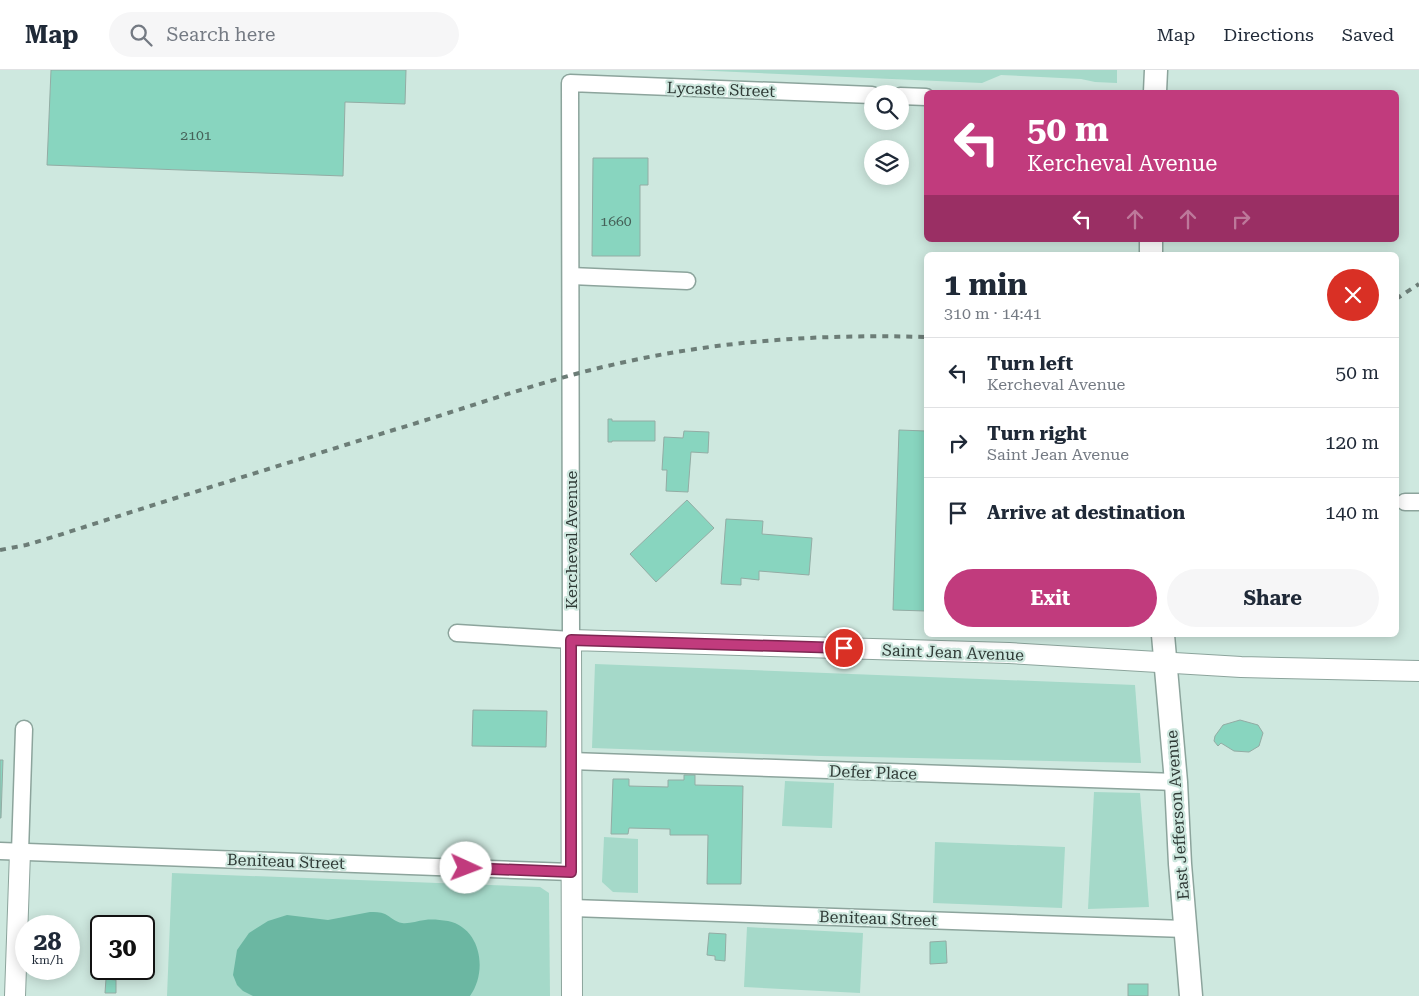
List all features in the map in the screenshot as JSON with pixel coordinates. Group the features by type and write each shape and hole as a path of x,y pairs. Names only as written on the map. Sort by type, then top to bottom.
{"main road":[{"path":"1155,90 1156,70"},
{"name":"East Jefferson Avenue","path":"1163,637 1176,782 1180,864 1191,996"}],"street":[{"name":"Lycaste Street","path":"570,83 864,95"},
{"name":"Kercheval Avenue","path":"570,83 572,996"},
{"path":"909,96 924,97"},
{"path":"571,276 687,281"},
{"name":"Saint Jean Avenue","path":"457,633 571,640 1009,653 1241,667 1419,671"},
{"path":"15,996 24,729"},
{"name":"Defer Place","path":"571,761 1176,782"},
{"name":"Beniteau Street","path":"0,851 571,872"},
{"name":"Beniteau Street","path":"572,908 1185,929"}],"shaded area":[{"path":"692,70 1117,70 1117,83 1081,79 1001,75 982,83"},
{"path":"595,664 1135,685 1141,763 821,756 592,748"},
{"path":"785,781 834,783 832,828 782,826"},
{"path":"1094,792 1140,793 1149,907 1088,909"},
{"path":"604,837 638,839 638,893 613,892 602,882"},
{"path":"935,842 1065,847 1062,908 933,903"},
{"path":"172,873 540,887 549,893 550,996 167,996"},
{"path":"370,912 383,913 402,923 425,920 448,921 459,925 468,932 474,941 480,963 476,986 470,996 253,996 243,991 237,985 233,975 237,950 249,933 268,921 287,915 328,920"},
{"path":"747,927 863,933 860,993 744,987"}],"building":[{"path":"51,70 406,70 405,104 345,102 343,176 47,165"},
{"path":"593,158 648,158 648,185 640,185 640,256 592,256"},
{"path":"608,419 612,419 612,421 655,421 655,441 608,442"},
{"path":"899,430 924,431 924,611 893,610"},
{"path":"684,431 709,432 708,453 691,452 688,492 666,491 667,470 662,470 664,437 683,438"},
{"path":"687,500 714,528 656,582 630,554"},
{"path":"726,519 763,521 762,534 812,538 809,575 759,571 759,580 741,578 741,585 721,584"},
{"path":"473,710 547,711 546,747 472,746"},
{"path":"1240,720 1258,725 1263,733 1259,746 1249,752 1234,751 1221,743 1218,746 1214,741 1215,736 1223,725"},
{"path":"0,760 3,760 1,818 0,818"},
{"path":"684,775 695,775 695,785 743,786 741,884 707,884 708,835 670,835 670,829 629,828 628,834 611,834 613,779 629,779 629,786 668,787 668,780 684,780"},
{"path":"709,933 726,934 725,961 715,960 715,956 707,955"},
{"path":"946,941 947,963 930,964 930,942"},
{"path":"106,980 116,980 116,993 105,993"},
{"path":"1128,984 1148,984 1148,996 1128,996"}],"railway":[{"path":"1399,297 1419,284"},
{"path":"0,550 53,537 536,385 625,362 700,348 775,340 888,336 924,337"}],"route":[{"path":"466,868 571,872 571,640 844,648"}]}
